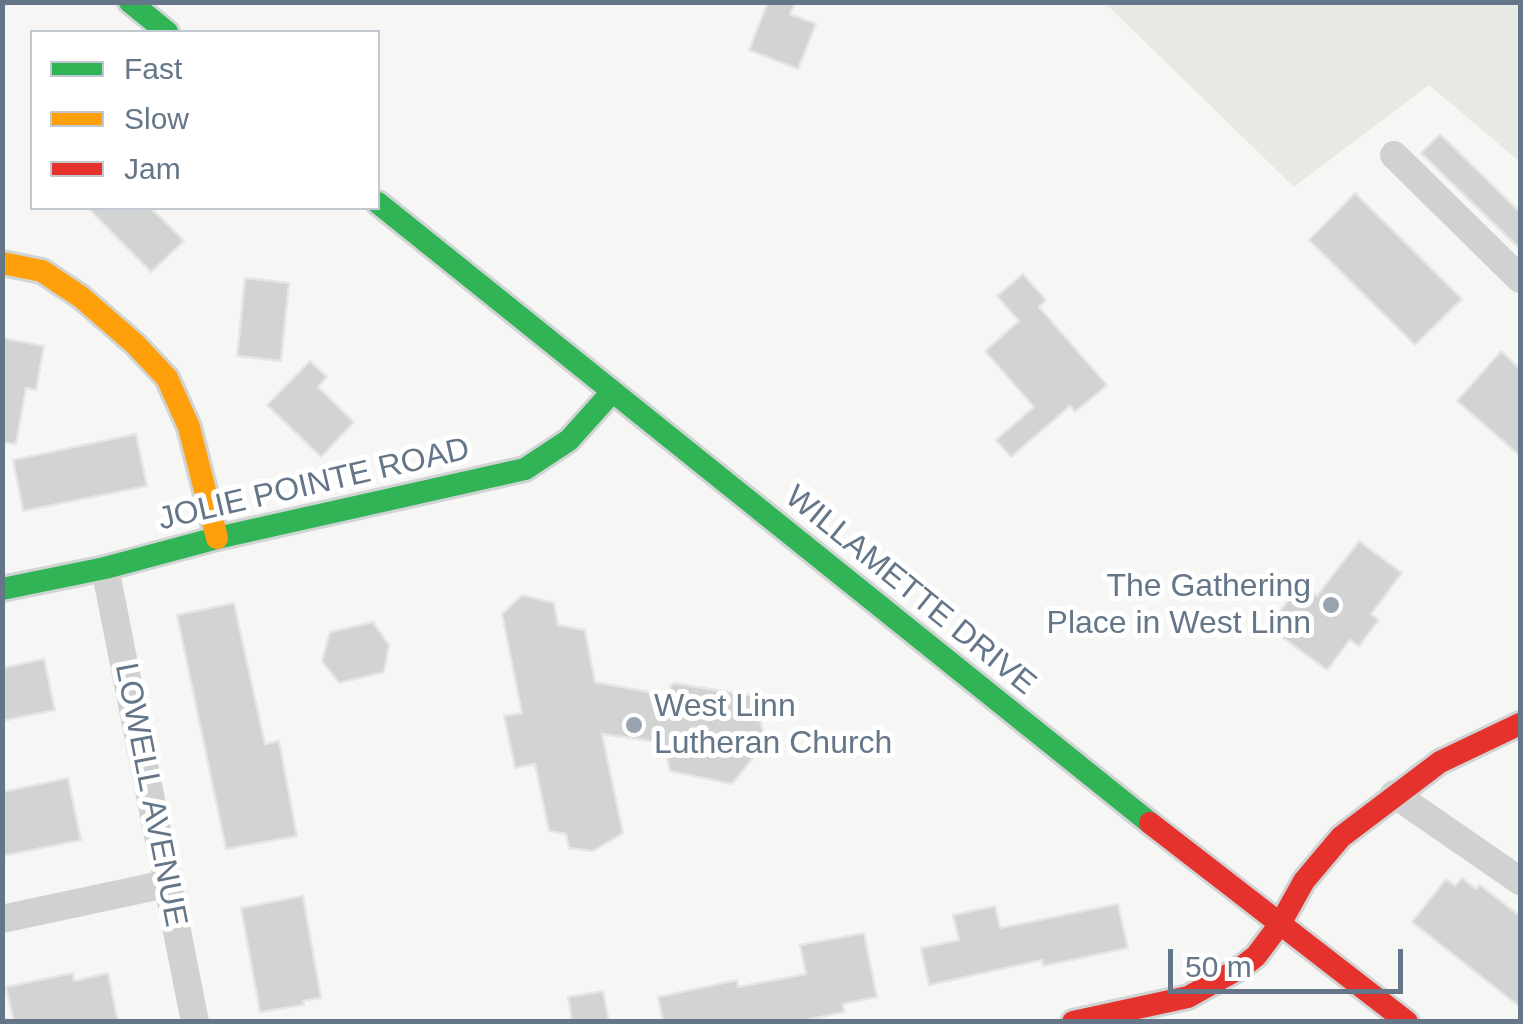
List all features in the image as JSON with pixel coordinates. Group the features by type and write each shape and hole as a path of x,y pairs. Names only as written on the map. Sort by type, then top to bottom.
{"street":[{"path":"130,2 165,30"},
{"path":"1394,155 1520,278"},
{"name":"WILLAMETTE DRIVE","path":"380,205 1041,738 1407,1022"},
{"path":"2,263 42,271 81,297 167,378 189,427 216,538"},
{"name":"JOLIE POINTE ROAD","path":"2,588 105,568 216,538 525,469 569,440 612,392"},
{"name":"LOWELL AVENUE","path":"105,568 195,1022"},
{"path":"1073,1022 1188,997 1242,967 1256,956 1316,864 1342,837 1440,762 1520,724"},
{"path":"1394,794 1520,881"},
{"path":"2,919 166,884"}],"shaded area":[{"path":"1105,3 1520,3 1520,162 1429,85 1294,187"}],"building":[{"path":"768,2 795,2 790,14 816,24 798,69 749,50"},
{"path":"1440,134 1520,212 1520,249 1421,153"},
{"path":"1355,193 1462,299 1415,345 1309,240"},
{"path":"90,210 153,210 184,241 151,272"},
{"path":"1023,274 1046,300 1039,307 1107,385 1075,412 1070,406 1011,457 996,440 1034,407 985,351 1019,321 997,296"},
{"path":"245,278 289,283 281,361 237,356"},
{"path":"2,338 44,346 36,390 26,388 16,444 2,443"},
{"path":"1501,351 1520,369 1520,456 1457,401"},
{"path":"310,361 327,377 318,387 354,422 321,457 267,405"},
{"path":"136,434 147,486 23,511 13,460"},
{"name":"The Gathering Place in West Linn","path":"1359,541 1402,573 1371,614 1379,620 1359,646 1350,640 1327,670 1268,627 1301,584 1317,596"},
{"name":"West Linn Lutheran Church","path":"522,595 554,603 558,625 585,630 595,682 665,695 673,683 753,696 766,742 732,784 670,771 664,743 602,734 623,833 593,851 569,848 566,834 549,831 535,764 515,768 504,716 522,713 502,614"},
{"path":"234,603 265,744 279,741 297,836 226,849 177,615"},
{"path":"373,622 389,645 384,672 339,683 322,661 330,632"},
{"path":"44,659 55,710 2,721 2,668"},
{"path":"68,778 81,840 2,856 2,792"},
{"path":"1462,878 1476,889 1480,885 1520,916 1520,1007 1412,922 1446,879 1455,886"},
{"path":"303,896 321,998 303,1001 304,1005 260,1012 241,908"},
{"path":"1118,904 1128,948 1043,966 1042,960 929,985 921,948 959,940 953,915 995,906 1000,928"},
{"path":"864,933 877,997 843,1004 844,1012 797,1022 663,1022 658,997 737,980 738,987 806,974 800,945"},
{"path":"73,973 74,981 108,973 118,1022 14,1022 6,987"},
{"path":"603,991 609,1022 572,1022 568,997"}],"traffic: fast":[{"path":"130,2 165,30"},
{"path":"380,205 1150,823"},
{"path":"2,589 525,469 569,440 612,392"}],"traffic: slow":[{"path":"2,263 42,271 81,297 167,378 189,427 217,538"}],"traffic: jam":[{"path":"1073,1022 1188,997 1242,967 1256,956 1304,881 1341,837 1440,762 1520,724"},
{"path":"1150,823 1407,1022"}],"place":[{"name":"The Gathering Place in West Linn","path":"1331,605"},
{"name":"West Linn Lutheran Church","path":"634,725"}]}
